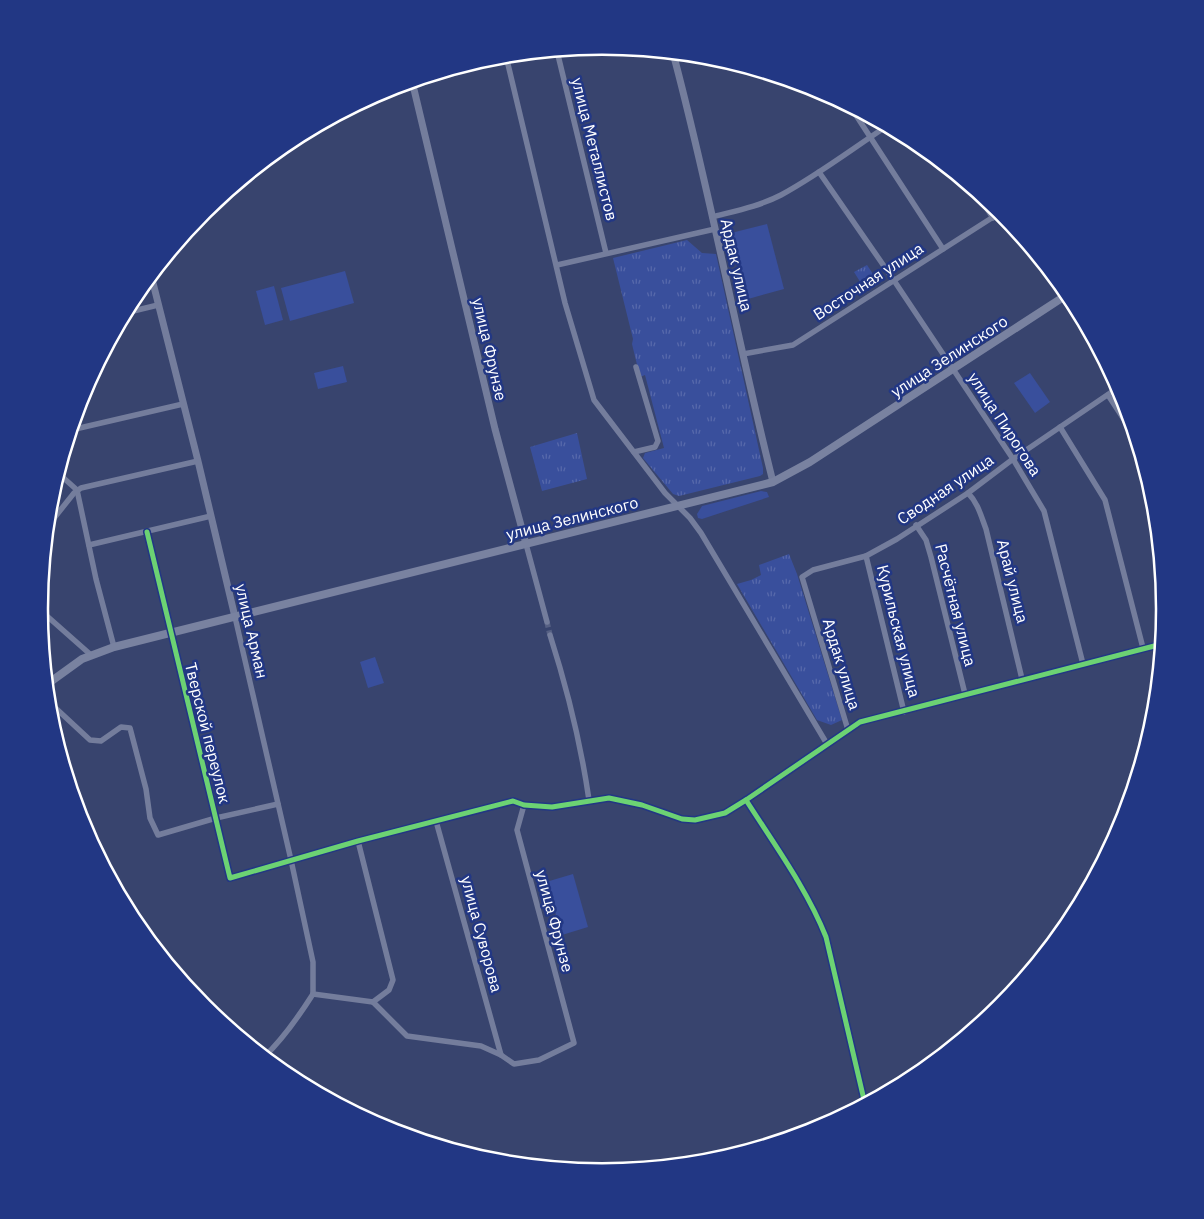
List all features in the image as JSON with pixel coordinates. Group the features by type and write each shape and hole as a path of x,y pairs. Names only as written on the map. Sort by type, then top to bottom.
{"main road":[{"name":"улица Зелинского","path":"52,681 74,664 114,646 773,482 810,462 1061,299"}],"street":[{"name":"улица Металлистов","path":"558,57 606,253"},
{"name":"Ардак улица","path":"675,60 773,482"},
{"path":"508,64 565,303 594,400 665,493 690,518 701,533 827,744"},
{"name":"улица Фрунзе","path":"414,88 495,429 547,622"},
{"path":"857,118 943,250"},
{"path":"712,217 748,208 780,196 820,172 881,130"},
{"name":"улица Пирогова","path":"820,172 1013,458 1044,511 1083,664"},
{"path":"988,211 992,218"},
{"name":"Восточная улица","path":"743,354 793,345 895,282 992,218"},
{"path":"556,265 715,229"},
{"name":"улица Арман","path":"153,284 198,461 291,860 313,962 313,994"},
{"path":"135,311 158,305"},
{"path":"634,452 655,447 658,441 636,368"},
{"name":"Сводная улица","path":"802,577 813,570 866,556 897,539 968,493 1013,458 1112,392"},
{"path":"1108,395 1121,414"},
{"path":"78,428 183,404"},
{"path":"1060,427 1105,500 1144,648"},
{"path":"55,517 77,490 82,487 198,461"},
{"path":"63,478 77,490 96,579 114,646"},
{"name":"Арай улица","path":"968,493 974,499 979,509 986,529 1022,679"},
{"path":"89,546 211,516"},
{"name":"Расчётная улица","path":"916,525 926,540 965,694"},
{"name":"Тверской переулок","path":"147,532 230,878 291,860"},
{"name":"Курильская улица","path":"866,556 904,712"},
{"name":"Ардак улица","path":"802,577 848,730"},
{"path":"48,617 91,655"},
{"path":"550,635 561,671 585,770 589,800"},
{"path":"291,860 513,801 552,807 608,798 642,805 682,819 696,820 725,813 860,722 1155,646"},
{"name":"Тверской переулок","path":"56,709 90,740 101,741 121,727 130,728 146,789 150,818 158,835 216,818 278,804"},
{"path":"746,800 804,891 826,937 864,1098"},
{"name":"улица Фрунзе","path":"501,1055 514,1064 539,1060 574,1043 517,830 524,804"},
{"name":"улица Суворова","path":"436,821 501,1055"},
{"path":"358,841 393,980 389,990 373,1002"},
{"path":"269,1053 302,1012 313,994 373,1002 407,1036 481,1046 501,1055"}],"green space":[{"path":"767,224 784,289 748,299 731,233"},
{"path":"687,240 702,253 716,254 763,474 679,496 673,494 643,458 645,453 664,448 645,375 640,377 632,344 633,339 613,258"},
{"path":"867,265 877,280 864,288 854,272"},
{"path":"345,271 354,303 290,321 281,288"},
{"path":"274,286 283,320 265,325 256,291"},
{"path":"343,366 347,382 318,389 314,373"},
{"path":"1030,373 1050,402 1035,413 1014,383"},
{"path":"577,433 587,479 542,491 530,447"},
{"path":"761,491 767,492 769,497 702,519 698,518 697,514 702,506"},
{"path":"789,554 797,574 842,720 831,725 817,720 737,584 761,575 759,565"},
{"path":"375,657 384,683 368,688 360,662"},
{"path":"573,874 588,927 562,935 546,882"}],"tunnel":[{"path":"547,622 550,635"}],"cycle path":[{"path":"147,532 230,878 358,841 513,801 524,805 552,807 609,798 642,805 682,819 695,820 725,813 746,800"},
{"path":"864,1098 826,937 800,884 746,800 860,722 1155,646"}]}
